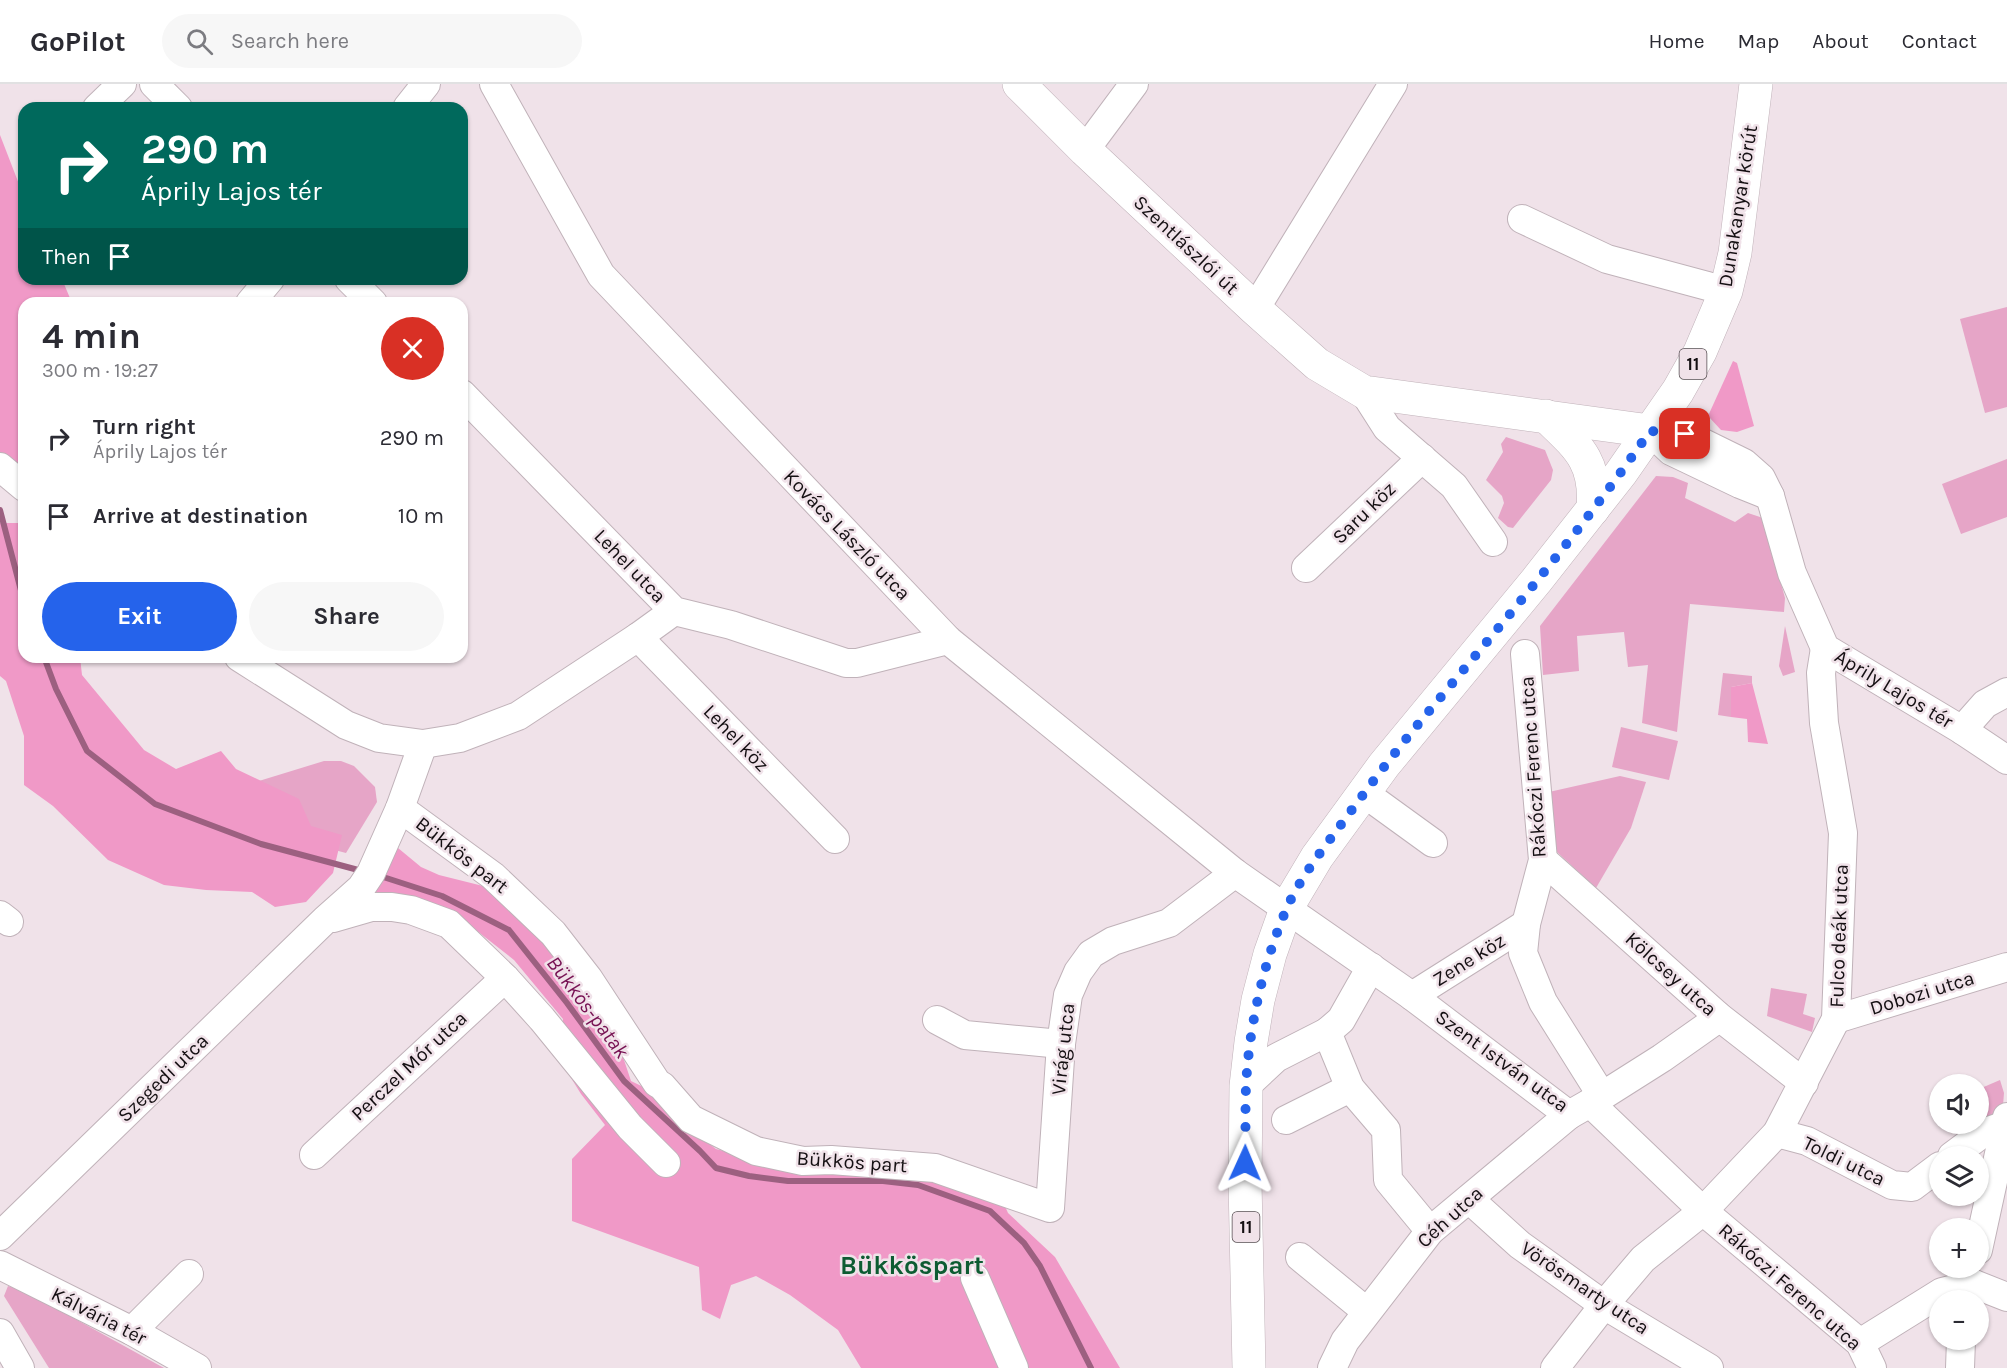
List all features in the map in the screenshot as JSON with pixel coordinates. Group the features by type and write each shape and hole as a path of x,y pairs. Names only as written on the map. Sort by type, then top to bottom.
{"main road":[{"name":"Szentlászlói út","path":"1019,84 1085,150 1255,309 1317,364 1364,392 1650,431"},
{"name":"Dunakanyar körút","path":"1249,1368 1245,1182 1246,1086 1258,1000 1270,954 1286,909 1317,857 1384,765 1593,509 1678,391 1700,352 1726,291 1735,253 1756,84"},
{"path":"1546,416 1576,445 1589,465 1595,490 1593,509"}],"street":[{"path":"103,102 122,84"},
{"path":"154,84 172,102"},
{"path":"412,102 426,84"},
{"name":"Kovács László utca","path":"494,84 601,275 948,640 1235,873 1286,909"},
{"path":"1085,150 1134,84"},
{"path":"1255,309 1393,84"},
{"path":"1522,219 1607,259 1726,291"},
{"path":"255,297 265,285"},
{"path":"355,285 367,297"},
{"name":"Szentlászlói út","path":"1364,392 1387,428 1454,486 1493,542"},
{"name":"Lehel utca","path":"468,400 674,611 731,625 846,663 857,663 948,640"},
{"name":"Áprily Lajos tér","path":"1650,431 1685,434 1744,463 1761,478 1771,499 1792,573 1825,648 1821,673 1824,723 1843,833"},
{"name":"Saru köz","path":"1306,568 1422,458"},
{"path":"0,467 18,482"},
{"path":"248,663 345,725 379,738 423,744 460,738 518,716 674,611"},
{"name":"Lehel köz","path":"638,637 835,839"},
{"name":"Áprily Lajos tér","path":"1825,648 1962,730 2007,760"},
{"name":"Rákóczi Ferenc utca","path":"1525,654 1543,860 1526,924 1523,953 1587,1104"},
{"path":"1962,730 1985,704 2007,692"},
{"name":"Szegedi utca","path":"0,1236 325,920 361,888 371,873 400,808 423,744"},
{"path":"1364,793 1433,843"},
{"name":"Bükkös part","path":"400,808 493,876 553,933 588,978 657,1083 691,1119 756,1151 803,1161 831,1160 935,1168 1050,1208"},
{"name":"Fulco deák utca","path":"1556,1368 1643,1259 1703,1211 1777,1133 1804,1083 1836,1018 1843,833"},
{"name":"Kölcsey utca","path":"1543,860 1718,1016 1804,1083"},
{"name":"Virág utca","path":"1050,1208 1061,1044 1068,995 1078,972 1091,954 1113,941 1169,923 1235,873"},
{"path":"325,920 371,907 411,910 449,924 505,978 542,1019 630,1127 666,1163"},
{"name":"Szent István utca","path":"1286,909 1412,996 1587,1104 1703,1211"},
{"name":"Zene köz","path":"1412,996 1526,924"},
{"name":"Dobozi utca","path":"1836,1018 2007,967"},
{"path":"1246,1086 1276,1058 1327,1032 1341,1020 1371,968"},
{"name":"Perczel Mór utca","path":"314,1155 505,978"},
{"name":"Céh utca","path":"1332,1368 1345,1341 1366,1311 1430,1231 1587,1104 1662,1058 1713,1022 1718,1016"},
{"path":"937,1020 965,1035 1061,1044"},
{"path":"1327,1032 1350,1088 1386,1130 1388,1180 1430,1231"},
{"path":"1286,1120 1350,1088"},
{"path":"1985,1218 2007,1117"},
{"path":"1965,1146 1983,1133 2006,1125"},
{"name":"Toldi utca","path":"1777,1133 1807,1141 1892,1185 1912,1187 1929,1174"},
{"name":"Vörösmarty utca","path":"1469,1199 1520,1245 1604,1305 1709,1368"},
{"name":"Rákóczi Ferenc utca","path":"1703,1211 1863,1359"},
{"path":"1300,1257 1366,1311"},
{"name":"Kálvária tér","path":"0,1265 132,1331 197,1368"},
{"path":"132,1331 189,1274"},
{"path":"975,1278 1014,1368"},
{"path":"1863,1359 1942,1292 1973,1284 2007,1297"},
{"path":"0,1333 20,1368"},
{"path":"1960,1368 1961,1350"}],"shaded area":[{"path":"0,135 18,182 18,285 64,285 70,297 18,297 18,483 0,483"},
{"path":"2007,307 2007,407 1985,413 1960,319"},
{"path":"1733,361 1737,363 1754,426 1737,432 1721,430 1708,416"},
{"path":"1506,437 1545,450 1553,470 1551,480 1513,528 1508,527 1498,518 1504,503 1502,496 1486,480 1503,452 1501,444"},
{"path":"2007,459 2007,517 1961,534 1942,484"},
{"path":"1656,476 1673,477 1688,483 1685,498 1735,522 1748,513 1763,518 1785,598 1784,612 1690,604 1677,732 1642,723 1648,665 1628,667 1624,632 1577,636 1579,671 1543,675 1540,626"},
{"path":"0,523 18,523 18,663 81,663 82,675 144,750 176,769 221,751 236,769 299,799 311,826 342,835 333,873 306,902 275,907 252,892 164,885 108,860 53,806 24,785 24,736 6,681 0,676"},
{"path":"1785,626 1795,672 1783,676 1779,666"},
{"path":"1723,673 1752,676 1752,683 1731,687 1731,717 1718,715"},
{"path":"1752,683 1768,744 1748,742 1747,719 1731,717 1731,687"},
{"path":"1621,727 1678,741 1669,780 1612,767"},
{"path":"324,761 341,761 354,766 375,787 377,802 346,853 304,842 239,787"},
{"path":"1620,776 1646,782 1631,828 1596,888 1557,852 1549,792"},
{"path":"398,848 421,867 439,875 483,886 510,908 568,968 572,992 595,1005 618,1042 631,1081 668,1099 678,1120 716,1149 779,1165 994,1181 1008,1213 1055,1257 1120,1368 861,1368 838,1330 790,1295 756,1276 731,1285 720,1319 702,1310 699,1267 572,1221 572,1159 605,1125 581,1094 560,1060 563,1019 514,960 472,927 357,907 386,851"},
{"path":"1771,988 1807,994 1803,1014 1815,1018 1812,1032 1767,1016"},
{"path":"2000,1080 2004,1093 2002,1118 1989,1125 1989,1085"},
{"path":"8,1286 21,1289 164,1368 49,1368 4,1296"}],"waterway":[{"name":"Bükkös-patak","path":"0,510 18,579"},
{"name":"Bükkös-patak","path":"46,663 56,689 87,751 155,804 261,844 362,871"},
{"name":"Bükkös-patak","path":"377,875 442,896 509,930 567,1003 624,1081 716,1168 749,1176 788,1181 883,1181 918,1185 990,1211 1024,1243 1040,1266 1091,1368"}],"district":[{"name":"Bükköspart","path":"912,1265"}],"route":[{"path":"1245,1163 1246,1086 1258,1000 1270,954 1286,909 1317,857 1384,765 1564,546 1621,473 1650,431 1685,434"}]}
